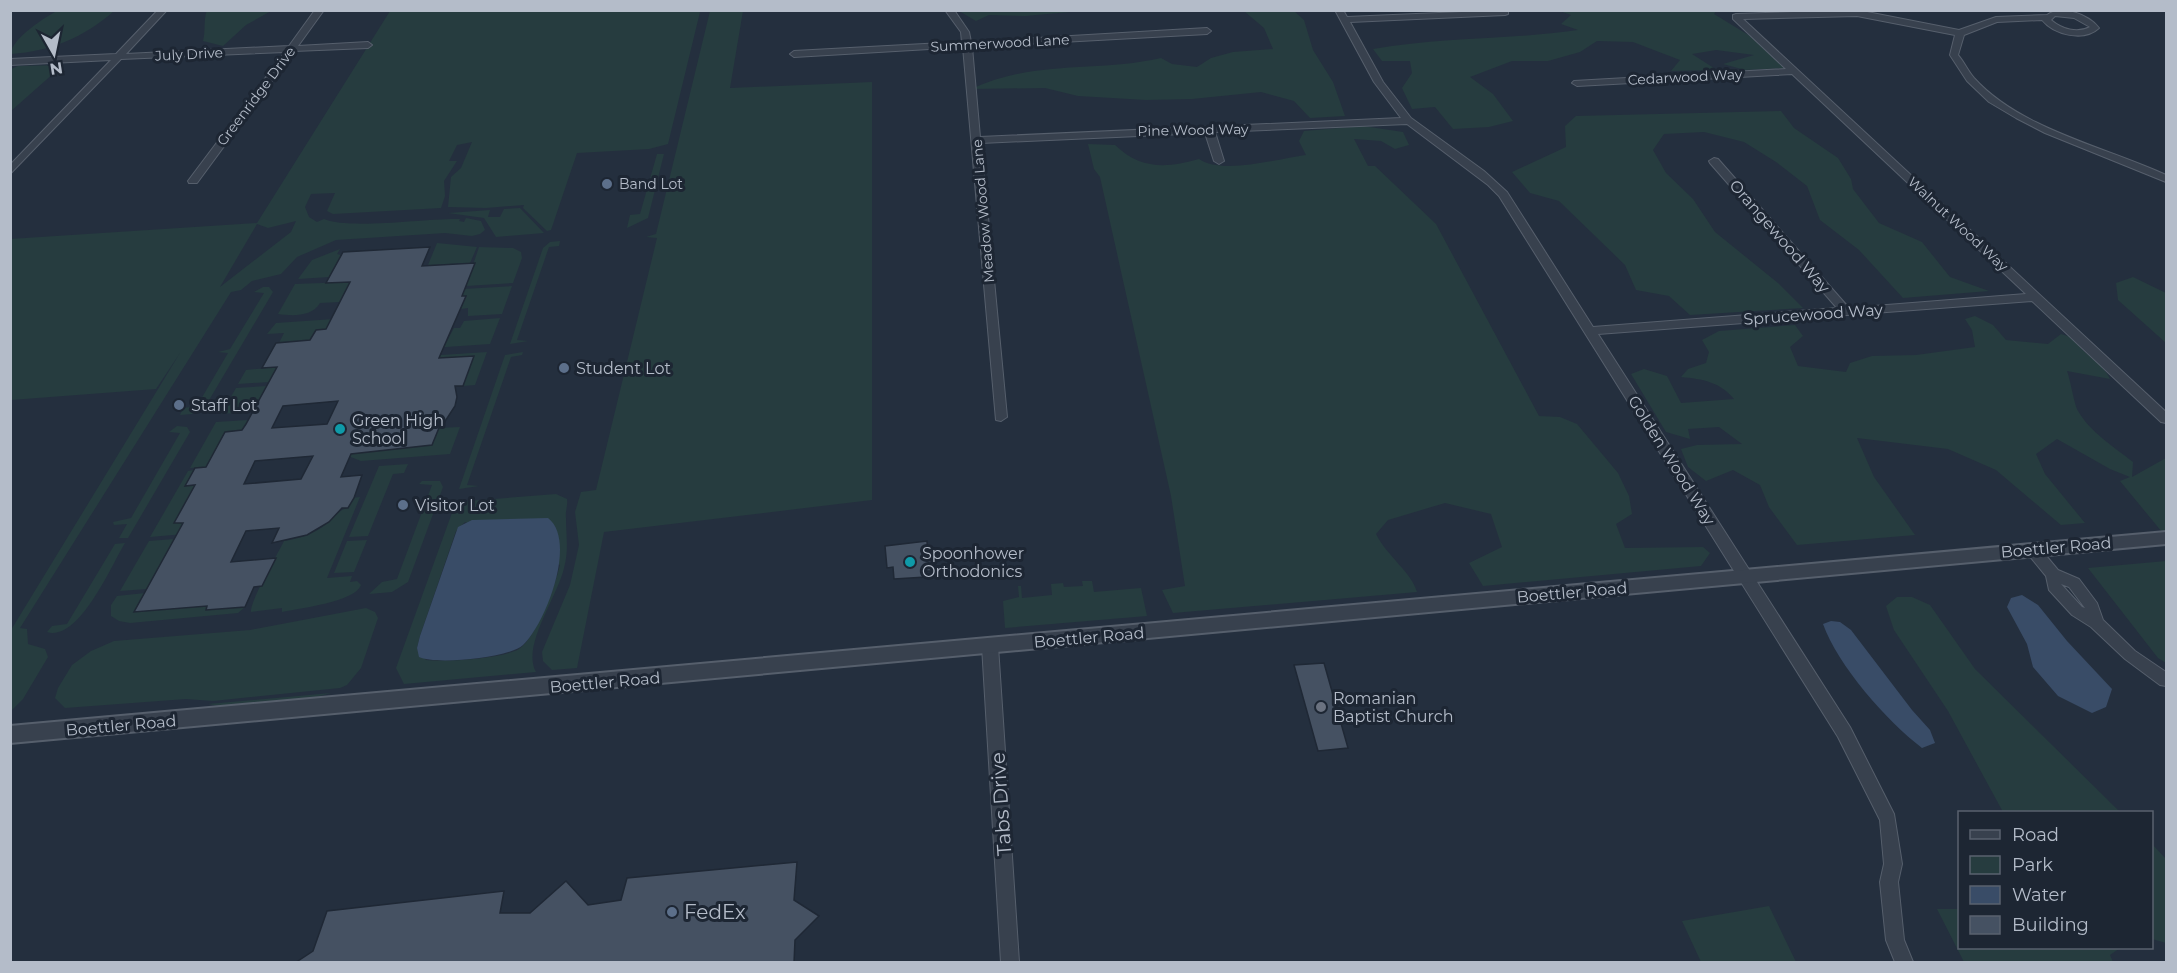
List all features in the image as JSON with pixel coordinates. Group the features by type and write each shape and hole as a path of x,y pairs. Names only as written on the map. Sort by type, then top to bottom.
{"street":[{"path":"10,171 163,10"},
{"name":"Greenridge Drive","path":"193,182 320,10"},
{"name":"Meadow Wood Lane","path":"949,10 965,32 967,44 1001,417"},
{"path":"1342,15 1505,12"},
{"name":"Walnut Wood Way","path":"1960,33 1884,16 1834,12 1736,17 2166,419"},
{"path":"2004,19 2082,33 2095,28 2090,22 2076,16 2060,14 2004,19 1979,24 1960,33 1954,55 1970,81 1986,94 2028,120 2141,166 2166,179"},
{"name":"Golden Wood Way","path":"1342,15 1388,96 1409,121 1472,165 1503,194 1844,732 1888,819 1893,864 1889,882 1895,940 1904,963"},
{"path":"2046,17 2053,26"},
{"name":"Summerwood Lane","path":"794,54 1207,31"},
{"name":"July Drive","path":"10,62 368,45"},
{"name":"Cedarwood Way","path":"1577,83 1794,71"},
{"name":"Pine Wood Way","path":"976,140 1409,121"},
{"path":"1209,130 1219,161"},
{"name":"Orangewood Way","path":"1714,161 1846,311"},
{"name":"Sprucewood Way","path":"1591,331 2034,297"},
{"name":"Boettler Road","path":"10,735 2166,538"},
{"path":"2033,550 2053,574 2054,586 2077,611 2096,623 2130,655 2166,680"},
{"name":"Tabs Drive","path":"990,646 1011,963"}],"green space":[{"path":"59,10 114,11 90,29 66,42 40,50 11,54 12,48 22,36"},
{"path":"207,10 271,11 246,25 223,46 203,41"},
{"path":"390,11 700,12 668,144 649,149 577,153 551,230 547,231 523,208 524,205 486,208 448,207 451,177 461,168 472,142 457,145 449,161 457,161 444,181 445,196 441,208 333,214 327,211 335,193 311,194 305,207 309,217 317,222 324,219 352,224 370,224 460,219 459,221 464,222 466,218 481,221 485,230 472,236 445,233 336,240 297,257 281,274 252,281 241,290 231,292 20,628 27,629 28,644 45,649 48,657 23,699 11,711 11,630 180,353 156,389 11,400 10,239 257,223","holes":["296,221 291,232 220,287 257,224 268,228"]},
{"path":"710,11 743,11 730,88 872,82 872,500 604,532 577,668 552,670 543,661 542,652 570,585 579,545 575,512 581,492 596,490 657,238 646,237 656,234"},
{"path":"959,11 1081,11 1025,16 989,15 976,21"},
{"path":"1244,11 1294,11 1304,20 1313,50 1333,82 1345,116 1310,118 1294,101 1261,92 1192,99 1146,100 1078,96 1045,88 971,89 995,80 1043,70 1113,65 1161,58 1172,64 1197,67 1211,58 1233,52 1273,49 1264,28"},
{"path":"1560,11 1716,11 1714,14 1750,36 1784,68 1745,70 1723,64 1754,55 1716,50 1692,54 1717,70 1671,71 1680,60 1633,42 1597,41 1580,52 1548,61 1512,61 1470,77 1493,94 1513,121 1489,127 1453,129 1435,107 1412,109 1402,88 1412,73 1410,61 1382,61 1373,49 1424,42 1526,36 1578,30 1561,24 1571,15"},
{"path":"63,65 11,111 11,69 18,66"},
{"path":"1781,111 1794,128 1838,158 1851,179 1853,189 1879,223 1922,242 1950,277 1989,291 1903,298 1859,250 1820,220 1807,186 1776,162 1744,142 1704,132 1664,134 1653,150 1666,173 1693,199 1715,232 1778,283 1803,308 1690,315 1669,296 1636,290 1625,265 1559,201 1530,193 1512,172 1566,147 1565,126 1576,116"},
{"path":"1363,126 1403,132 1409,145 1395,149 1381,141 1354,139 1368,166 1375,166 1436,224 1539,416 1560,417 1577,424 1618,473 1629,496 1632,514 1616,524 1625,548 1703,547 1710,553 1701,566 1483,586 1469,563 1502,547 1491,514 1445,503 1388,520 1376,534 1386,550 1410,578 1417,592 1173,613 1162,590 1185,586 1171,496 1100,177 1094,169 1088,144 1115,145 1135,159 1155,165 1176,164 1199,159 1209,164 1235,166 1306,155 1299,141 1304,131"},
{"path":"657,154 664,154 648,218 627,228 630,215 640,214"},
{"path":"520,208 544,233 496,237 484,218 448,213 490,210 488,217 500,217 504,209"},
{"path":"560,241 559,246 549,247 517,340 528,341 510,344 543,248 550,242"},
{"path":"437,243 477,247 470,263 428,265"},
{"path":"479,247 513,248 521,252 522,258 513,283 466,286"},
{"path":"340,249 337,254 341,255 329,277 298,279 312,260"},
{"path":"2133,277 2166,293 2166,343 2118,300 2116,283"},
{"path":"350,282 340,302 320,303 307,313 278,314 295,284"},
{"path":"512,286 502,314 468,316 468,308 461,309 466,296 462,296 464,289"},
{"path":"263,287 269,287 273,292 205,407 192,414 180,415 183,408 197,406 228,353 218,352 230,349 264,293 254,292"},
{"path":"1975,316 1993,325 2006,340 2048,344 2061,334 2074,338 2082,349 2102,367 2110,379 2067,371 2077,408 2083,419 2096,432 2133,462 2132,477 2166,458 2166,531 2162,532 2120,481 2130,477 2110,469 2057,439 2036,454 2045,474 2085,523 2061,525 1996,470 1948,449 1857,438 1874,477 1915,535 1797,545 1769,507 1760,485 1733,470 1706,481 1688,467 1681,449 1697,445 1742,444 1719,427 1688,429 1690,439 1666,432 1631,374 1644,369 1667,376 1681,403 1734,399 1729,393 1710,382 1681,377 1688,369 1706,363 1709,352 1702,340 1719,331 1795,325 1803,336 1790,347 1798,366 1846,372 1850,363 1872,356 1916,355 1975,347 1972,330 1965,319"},
{"path":"500,318 490,344 373,352 376,346 447,341 454,328 460,328 464,321"},
{"path":"334,319 329,329 316,330 310,340 279,343 284,333 267,334 276,323"},
{"path":"487,352 475,385 463,386 425,359 426,356"},
{"path":"523,352 522,355 511,357 467,485 479,486 459,489 505,355"},
{"path":"278,367 269,382 238,384 246,370"},
{"path":"267,386 271,410 221,414 236,388"},
{"path":"248,420 242,430 225,432 206,467 190,468 216,422"},
{"path":"177,426 187,427 190,432 128,538 119,538 127,524 114,525 113,522 131,518 180,433 169,432"},
{"path":"460,427 450,454 361,461 343,454 432,445 439,428"},
{"path":"408,464 404,473 393,474 368,536 349,537 379,466"},
{"path":"194,470 185,485 195,485 175,523 202,522 196,533 150,537 188,471"},
{"path":"422,481 440,481 443,487 408,582 392,592 369,594 382,582 397,579 432,485 419,484"},
{"path":"556,494 567,499 566,561 533,649 536,672 404,684 396,668 453,510 468,501","holes":["465,522 560,565 538,623 519,649 488,657 435,661 426,660 417,648 456,531"]},
{"path":"360,497 327,578 352,576 350,582 357,581 361,585 357,591 338,600 313,606 282,612 282,608 251,612 259,588 284,541 317,530 348,508 352,498"},
{"path":"174,539 147,589 120,591 149,541"},
{"path":"367,540 354,572 334,573 347,541"},
{"path":"125,543 103,584 82,614 71,626 59,632 47,632 52,626 67,624 115,544"},
{"path":"2166,561 2166,663 2158,658 2088,568"},
{"path":"1082,581 1092,581 1094,592 1141,588 1147,616 1005,628 1003,601 1019,597 1018,586 1021,586 1022,598 1052,595 1051,584 1063,583 1064,587 1083,586"},
{"path":"145,593 134,612 207,606 245,607 238,613 130,623 119,621 111,616 111,605 117,596"},
{"path":"1897,597 1912,597 1930,605 1975,669 2119,811 2002,811 1948,711 1894,630 1886,606"},
{"path":"366,608 375,612 378,618 361,668 347,685 340,688 213,701 186,699 65,708 55,698 58,688 72,665 91,651 114,641 250,630"},
{"path":"331,693 316,697 219,706 208,704"},
{"path":"2153,845 2166,859 2166,943 2153,939"},
{"path":"1769,906 1796,962 1701,962 1682,921"},
{"path":"1937,909 1958,909 1958,949 2119,949 2110,955 2113,962 1964,962"}],"water":[{"path":"548,518 556,529 560,545 559,563 548,602 532,635 523,645 515,650 472,659 440,660 419,657 417,648 420,636 458,527 472,520"},
{"path":"2022,595 2038,605 2067,641 2112,689 2106,707 2092,713 2058,696 2033,667 2027,644 2007,607 2011,598"},
{"path":"1831,621 1840,622 1851,630 1930,730 1935,743 1922,748 1908,737 1865,692 1830,640 1823,624"}],"building":[{"name":"Green High School","path":"430,247 422,266 475,263 462,296 466,296 439,358 474,356 463,386 455,386 457,397 455,406 444,423 441,423 432,445 351,454 341,477 362,475 348,508 342,508 329,522 307,535 272,543 279,528 246,531 231,562 276,558 262,586 254,587 245,607 206,610 207,606 134,612 183,523 174,523 195,485 185,486 195,468 206,467 225,432 242,430 246,424 277,367 262,368 276,343 310,340 316,330 326,329 350,282 326,283 343,252","holes":["338,401 327,424 272,428 283,406","313,456 301,479 244,484 255,461"]},
{"name":"Spoonhower Orthodonics","path":"927,541 928,557 933,556 934,571 926,571 926,577 894,579 893,567 887,568 885,546"},
{"name":"Romanian Baptist Church","path":"1324,663 1348,748 1318,751 1294,665"},
{"name":"FedEx","path":"797,862 794,900 819,916 795,940 794,963 295,963 313,951 327,911 504,891 500,913 530,913 566,881 588,905 621,900 627,878"}],"place":[{"name":"Band Lot","path":"607,184"},
{"name":"Student Lot","path":"564,368"},
{"name":"Staff Lot","path":"179,405"},
{"name":"Green High School","path":"340,429"},
{"name":"Visitor Lot","path":"403,505"},
{"name":"Spoonhower Orthodonics","path":"910,562"},
{"name":"Romanian Baptist Church","path":"1321,707"},
{"name":"FedEx","path":"672,912"}]}
